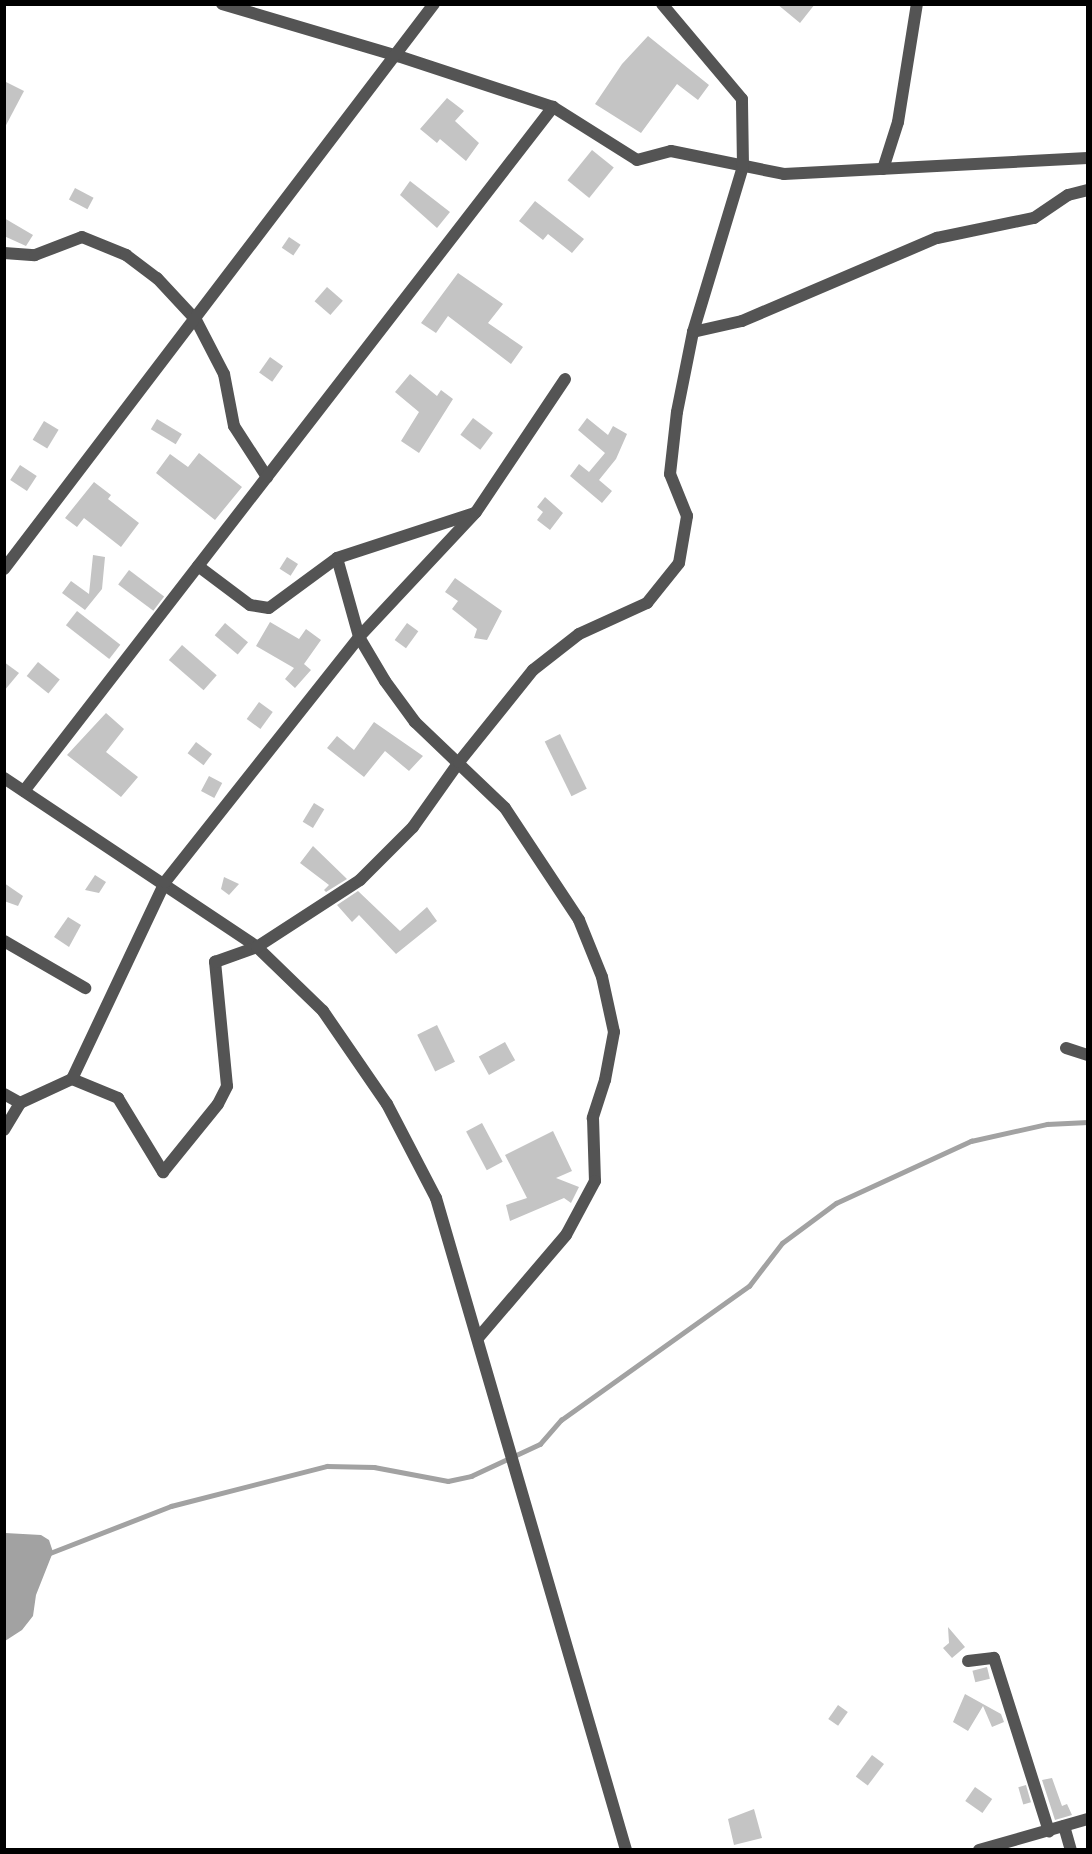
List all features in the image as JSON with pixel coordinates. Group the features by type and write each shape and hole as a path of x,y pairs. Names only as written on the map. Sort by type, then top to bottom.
{"street":[{"path":"222,4 398,56 553,107 637,160 671,151 784,174 1088,158"},
{"path":"4,570 398,56 434,4"},
{"path":"72,1079 118,1098 163,1172 218,1104 227,1086 215,962 257,946 360,880 413,827 459,762 533,670 579,634 647,603 679,563 687,516 670,474 693,332 743,166 742,99 662,4"},
{"path":"883,169 898,122 917,4"},
{"path":"24,790 553,107"},
{"path":"693,332 742,321 937,238 1034,218 1068,195 1088,190"},
{"path":"4,253 34,255 82,237 126,255 150,272 196,320 224,374 234,426 267,477"},
{"path":"4,1130 20,1103 72,1079 165,882 359,637 476,513 565,379"},
{"path":"198,566 250,605 269,608 337,558 476,513"},
{"path":"337,558 359,637 415,722 505,808 579,920 602,977 614,1032 605,1080 593,1118 595,1181 566,1235 478,1338"},
{"path":"4,778 165,882 257,946 322,1011 387,1104 436,1198 626,1850"},
{"path":"4,941 85,988"},
{"path":"1066,1048 1088,1054"},
{"path":"4,1094 20,1103"},
{"path":"968,1661 994,1658 1048,1831"},
{"path":"979,1850 1088,1819"},
{"path":"1064,1826 1071,1850"}],"shaded area":[{"path":"5,1533 41,1535 49,1540 53,1552 36,1595 33,1616 22,1630 5,1641"}],"building":[{"path":"777,4 815,4 800,23"},
{"path":"648,36 709,85 698,100 677,84 641,133 595,104 622,64"},
{"path":"4,81 24,91 4,129"},
{"path":"447,98 464,111 455,121 479,143 466,161 440,139 437,143 420,129"},
{"path":"592,150 614,168 589,198 567,180"},
{"path":"410,181 450,212 437,228 400,195"},
{"path":"75,188 94,198 87,209 69,199"},
{"path":"535,201 584,239 572,253 548,234 543,240 519,221"},
{"path":"4,218 33,235 26,246 4,236"},
{"path":"289,237 301,245 293,256 282,248"},
{"path":"458,273 503,304 488,323 523,347 511,364 448,316 436,333 421,323"},
{"path":"327,287 343,301 330,315 315,301"},
{"path":"270,357 283,366 272,382 259,373"},
{"path":"410,374 437,396 441,390 453,399 419,453 401,441 419,412 395,392"},
{"path":"473,418 493,433 480,450 460,435"},
{"path":"587,418 608,435 613,426 627,434 616,459 599,480 612,491 602,503 570,476 579,464 589,472 605,453 578,430"},
{"path":"157,419 182,434 176,444 151,429"},
{"path":"44,421 59,430 47,449 33,440"},
{"path":"199,453 242,487 215,520 156,473 170,454 188,467"},
{"path":"20,465 37,476 27,491 10,480"},
{"path":"94,482 111,495 108,499 139,523 121,547 84,518 77,527 65,518"},
{"path":"545,497 563,513 550,530 537,520 543,512 537,507"},
{"path":"93,555 105,557 102,589 85,610 62,593 71,581 89,594"},
{"path":"287,557 298,564 291,576 280,569"},
{"path":"129,570 164,596 153,611 118,584"},
{"path":"455,578 502,611 487,640 474,638 477,629 452,609 458,601 445,592"},
{"path":"77,611 120,645 109,659 66,625"},
{"path":"270,622 299,639 306,629 321,640 304,664 311,670 295,688 285,679 294,668 256,646"},
{"path":"225,623 248,642 238,655 215,635"},
{"path":"407,623 418,631 406,648 395,640"},
{"path":"182,645 217,675 204,690 169,660"},
{"path":"4,662 19,673 4,691"},
{"path":"38,662 60,680 48,694 27,676"},
{"path":"259,702 273,712 260,729 247,719"},
{"path":"106,713 124,729 106,752 138,777 121,797 67,755"},
{"path":"374,722 423,756 409,771 385,751 364,777 327,748 337,736 354,750"},
{"path":"560,734 587,789 571,796 545,741"},
{"path":"196,742 212,754 204,765 188,753"},
{"path":"209,776 222,783 214,798 201,791"},
{"path":"314,803 324,809 313,828 303,822"},
{"path":"313,846 347,879 326,892 324,890 329,885 300,863"},
{"path":"95,875 106,882 99,893 85,890"},
{"path":"224,877 239,884 229,895 221,889"},
{"path":"4,883 23,896 18,906 4,901"},
{"path":"358,891 400,931 427,907 437,921 396,954 359,915 352,922 337,905"},
{"path":"68,917 81,925 69,947 54,937"},
{"path":"437,1025 455,1062 435,1071 417,1035"},
{"path":"505,1042 515,1060 489,1075 479,1057"},
{"path":"482,1123 503,1162 487,1170 466,1131"},
{"path":"553,1131 572,1171 556,1178 579,1187 571,1203 564,1198 510,1221 506,1205 527,1198 505,1155"},
{"path":"948,1627 965,1647 952,1658 943,1648 949,1643"},
{"path":"987,1667 990,1679 975,1682 972,1671"},
{"path":"965,1694 1001,1714 1004,1722 992,1727 983,1706 968,1731 953,1722"},
{"path":"838,1705 848,1712 838,1726 828,1719"},
{"path":"872,1755 884,1764 868,1786 856,1777"},
{"path":"1052,1778 1062,1806 1067,1804 1072,1815 1055,1820 1042,1780"},
{"path":"1026,1785 1031,1802 1023,1805 1018,1787"},
{"path":"975,1787 992,1799 982,1813 965,1801"},
{"path":"754,1809 762,1838 734,1845 728,1819"}],"waterway":[{"path":"50,1553 171,1506 327,1466 374,1467 448,1481 471,1476 540,1444 561,1420 749,1286 782,1243 836,1203 971,1141 1047,1124 1088,1122"}]}
